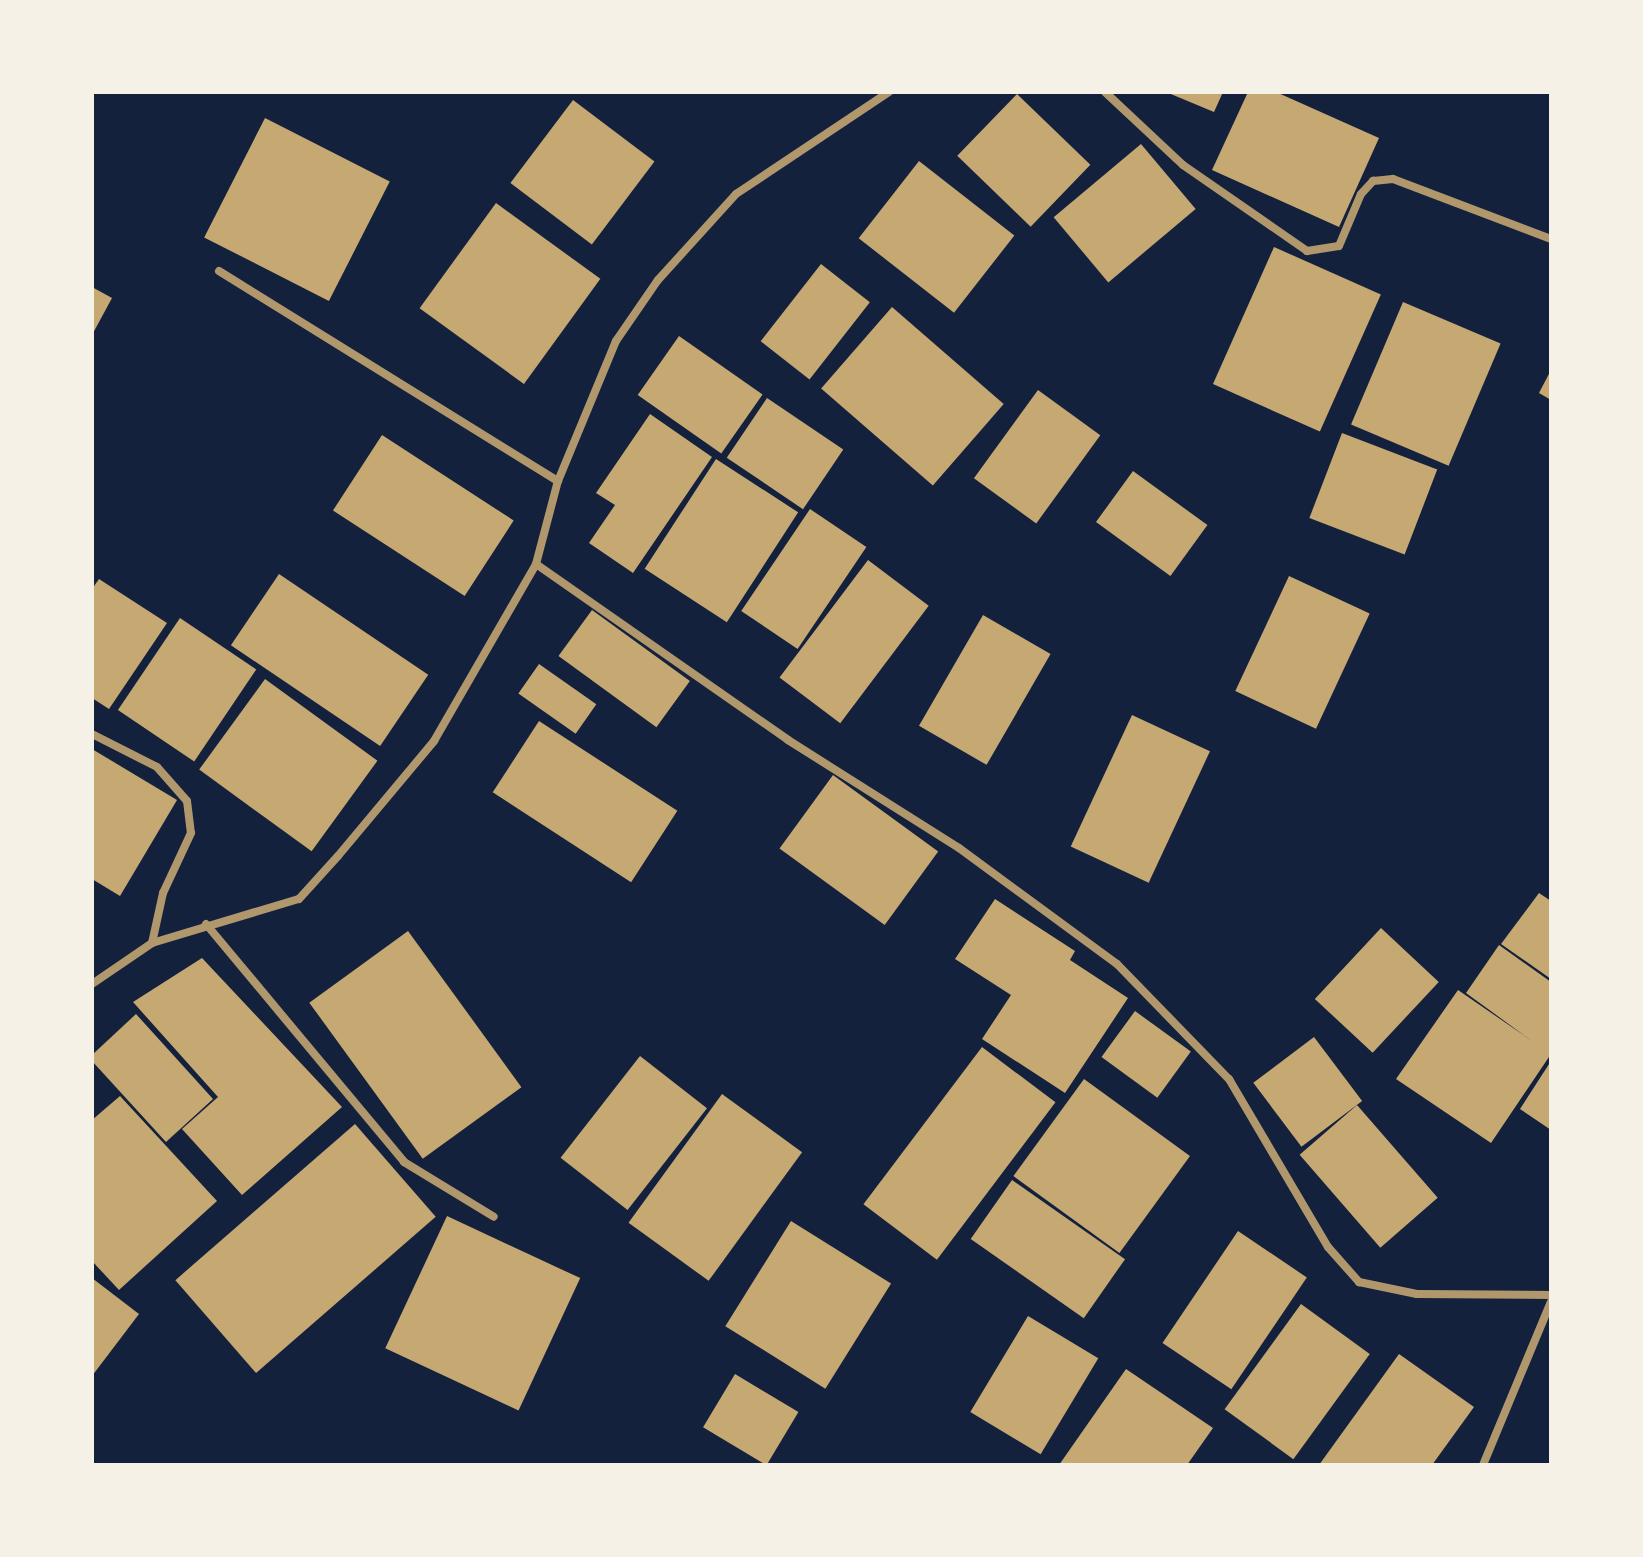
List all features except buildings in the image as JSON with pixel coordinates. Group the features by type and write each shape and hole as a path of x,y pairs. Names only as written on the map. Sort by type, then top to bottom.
{"street":[{"path":"92,984 152,943 206,924 299,899 309,888 434,741 536,564 558,481 616,341 658,280 736,194 889,92"},
{"path":"1105,92 1183,165 1307,251 1339,246 1361,194 1373,181 1393,179 1551,239"},
{"path":"219,271 558,481"},
{"path":"536,564 788,740 959,848 1117,964 1229,1079 1328,1247 1359,1282 1417,1294 1551,1295"},
{"path":"92,734 157,767 187,801 191,833 163,893 152,943"},
{"path":"206,924 404,1162 494,1217"},
{"path":"1483,1465 1551,1302"}]}
